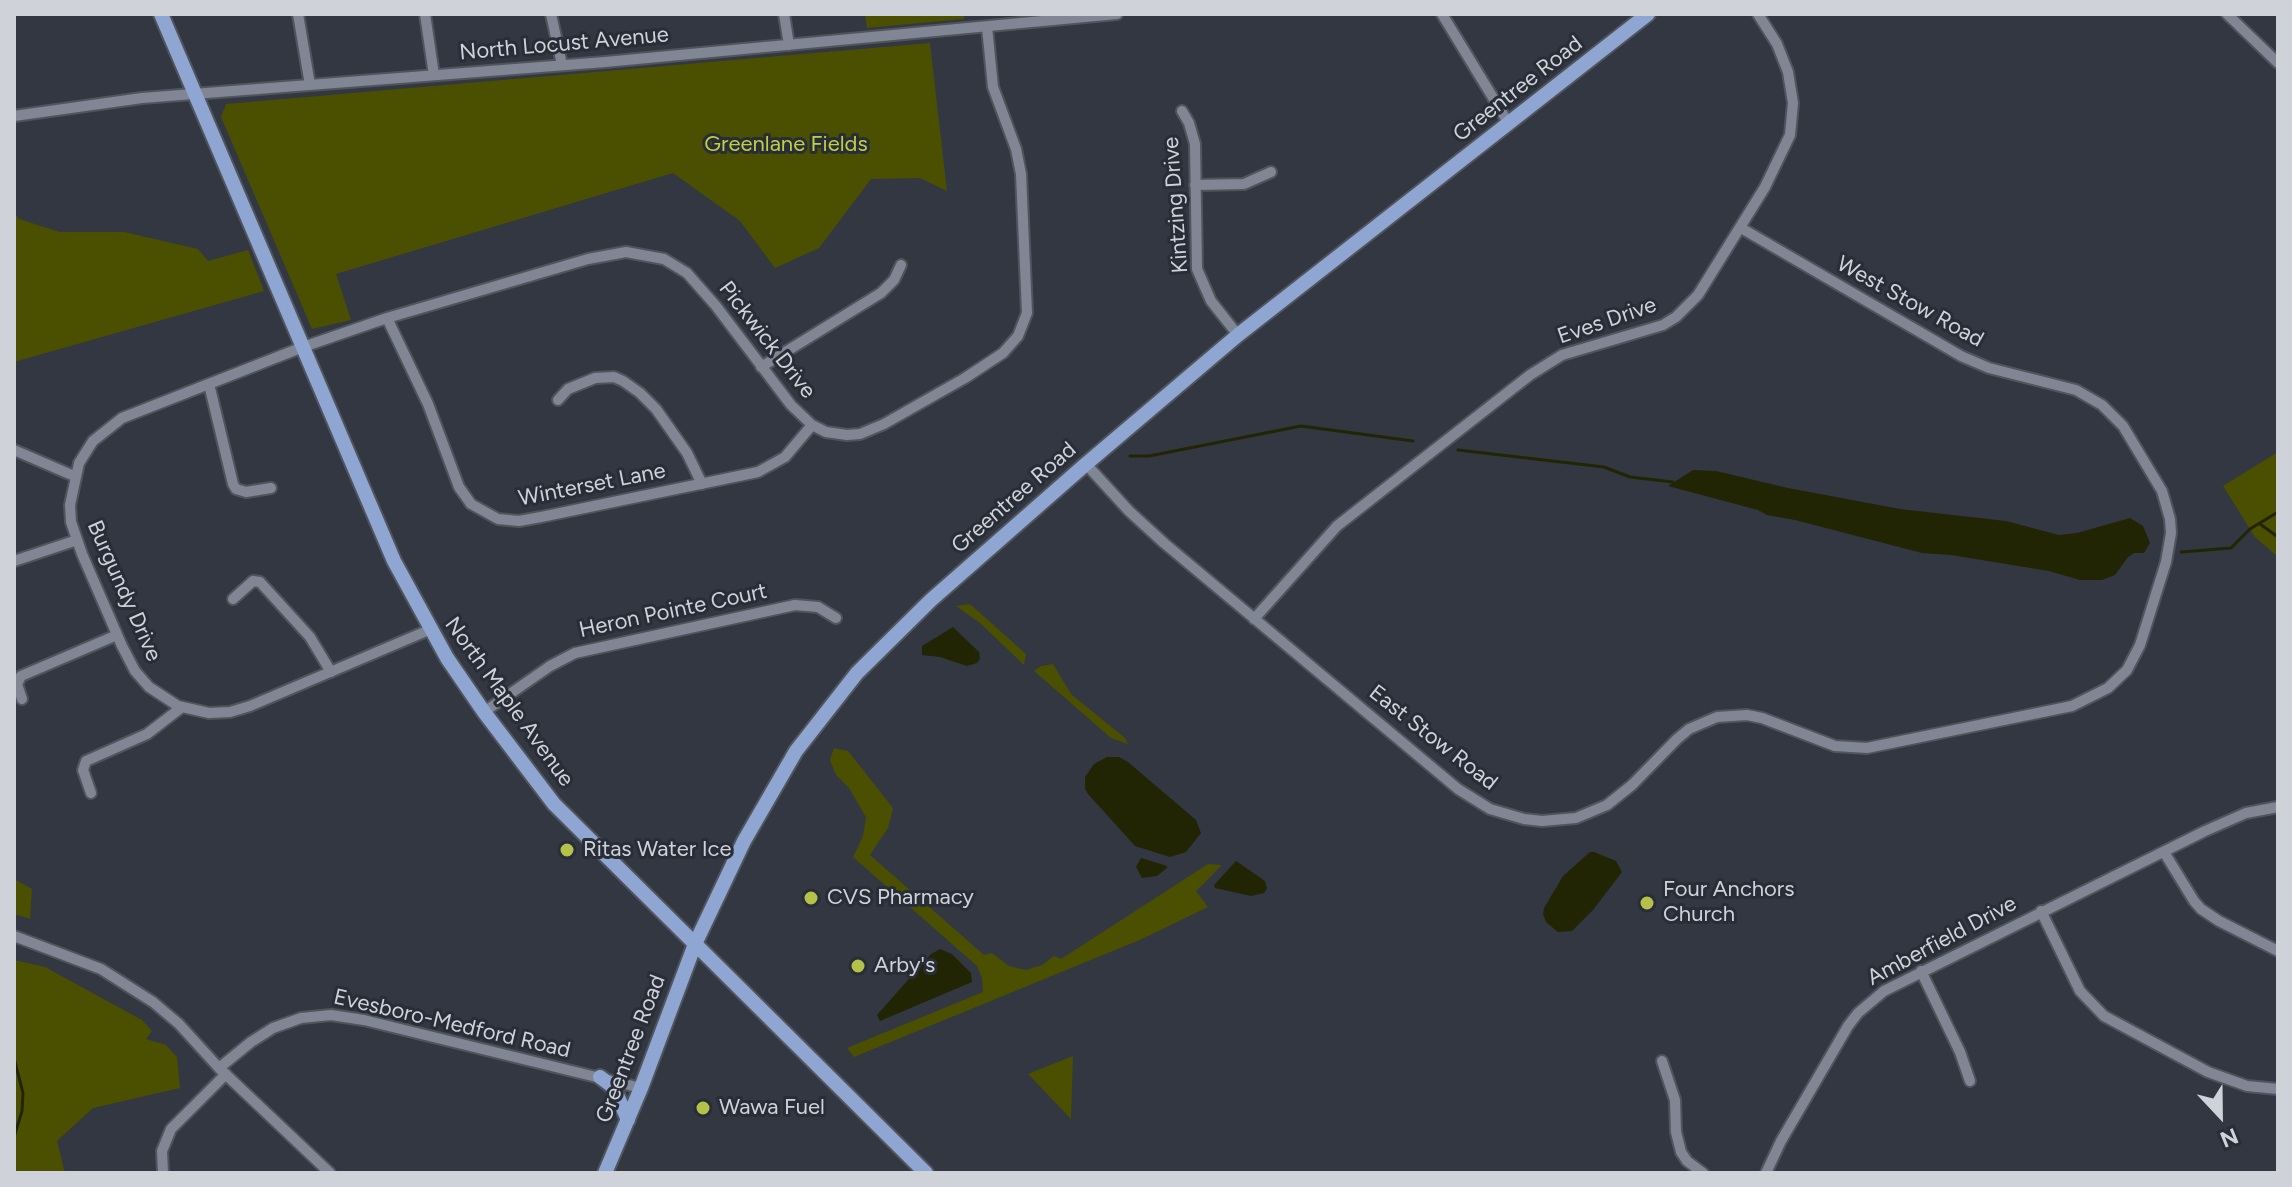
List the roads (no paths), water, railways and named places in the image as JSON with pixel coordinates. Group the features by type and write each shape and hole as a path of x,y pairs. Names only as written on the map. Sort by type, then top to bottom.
{"main road":[{"name":"North Maple Avenue","path":"161,14 394,561 429,630 484,712 554,804 926,1173"},
{"name":"Greentree Road","path":"605,1173 641,1088 695,944 766,800 803,741 857,673 912,618 1238,335 1648,14"},
{"path":"600,1077 612,1086 628,1120"}],"street":[{"path":"298,14 310,85"},
{"path":"425,14 434,75"},
{"path":"551,14 562,65"},
{"path":"784,14 789,45"},
{"name":"North Locust Avenue","path":"14,116 195,93 562,65 987,27 1036,18 1117,14"},
{"path":"1442,14 1509,124"},
{"name":"Eves Drive","path":"1254,619 1337,526 1530,375 1562,355 1647,331 1676,317 1698,295 1781,158 1793,119 1788,72 1777,44 1758,14"},
{"path":"2227,14 2278,63"},
{"name":"Pickwick Drive","path":"303,347 387,318 588,259 614,253 639,253 664,259 687,273 799,414 812,425 836,435 872,430 994,359 1012,345 1024,324 1028,286 1021,174 1016,149 993,87 987,27"},
{"name":"Kintzing Drive","path":"1182,111 1195,144 1197,269 1211,301 1238,335"},
{"path":"1195,185 1238,185 1271,172"},
{"name":"West Stow Road","path":"1741,228 1961,356 1989,368 2076,390 2102,405 2123,426 2156,478 2167,505 2170,539"},
{"path":"761,367 881,293 894,280 901,265"},
{"name":"Winterset Lane","path":"387,318 428,404 459,487 471,504 488,516 508,520 541,517 768,469 792,451 812,425"},
{"name":"Burgundy Drive","path":"303,347 114,423 93,441 83,455 74,476 70,505 77,540 117,635 140,678 161,696 182,707 209,713 230,712 250,706 429,630"},
{"path":"558,400 568,389 595,378 614,377 623,381 656,409 687,453 702,484"},
{"path":"209,384 236,489 246,492 271,488"},
{"path":"14,450 74,476"},
{"name":"East Stow Road","path":"1086,464 1140,522 1474,800 1507,815 1533,820 1576,818 1607,805 1689,729 1717,717 1747,715 1762,718 1835,746 1867,748 2085,702 2118,680 2135,658 2158,591 2170,539"},
{"path":"14,561 77,540"},
{"path":"233,599 256,580 310,637 331,672"},
{"name":"Heron Pointe Court","path":"484,712 550,666 575,653 795,605 818,607 836,618"},
{"path":"22,699 17,684 21,676 117,635"},
{"path":"91,793 83,770 86,761 147,734 182,707"},
{"name":"Amberfield Drive","path":"1766,1173 1781,1141 1848,1026 1877,996 2041,911 2246,813 2278,807"},
{"path":"2164,852 2201,909 2278,951"},
{"name":"Amberfield Drive","path":"2041,911 2080,991 2104,1016 2220,1077 2247,1086 2278,1089"},
{"path":"14,936 101,969 137,991 179,1024 223,1071 330,1173"},
{"path":"1921,971 1960,1052 1970,1081"},
{"name":"Evesboro-Medford Road","path":"163,1173 162,1151 171,1129 223,1071 262,1035 296,1020 317,1015 346,1016 641,1088"},
{"path":"1662,1061 1675,1100 1678,1143 1687,1161 1703,1173"}],"waterway":[{"path":"1130,456 1149,456 1301,426 1413,441"},
{"path":"1458,450 1604,467 1630,477 1673,482"},
{"path":"2181,552 2231,548 2250,529 2278,512"},
{"path":"2260,524 2278,537"},
{"path":"14,1058 23,1093 22,1111 14,1137"}],"place":[{"name":"Ritas Water Ice","path":"567,850"},
{"name":"CVS Pharmacy","path":"811,898"},
{"name":"Four Anchors Church","path":"1647,903"},
{"name":"Arby's","path":"858,966"},
{"name":"Wawa Fuel","path":"703,1108"}],"park label":[{"name":"Greenlane Fields","path":"786,145"}]}
